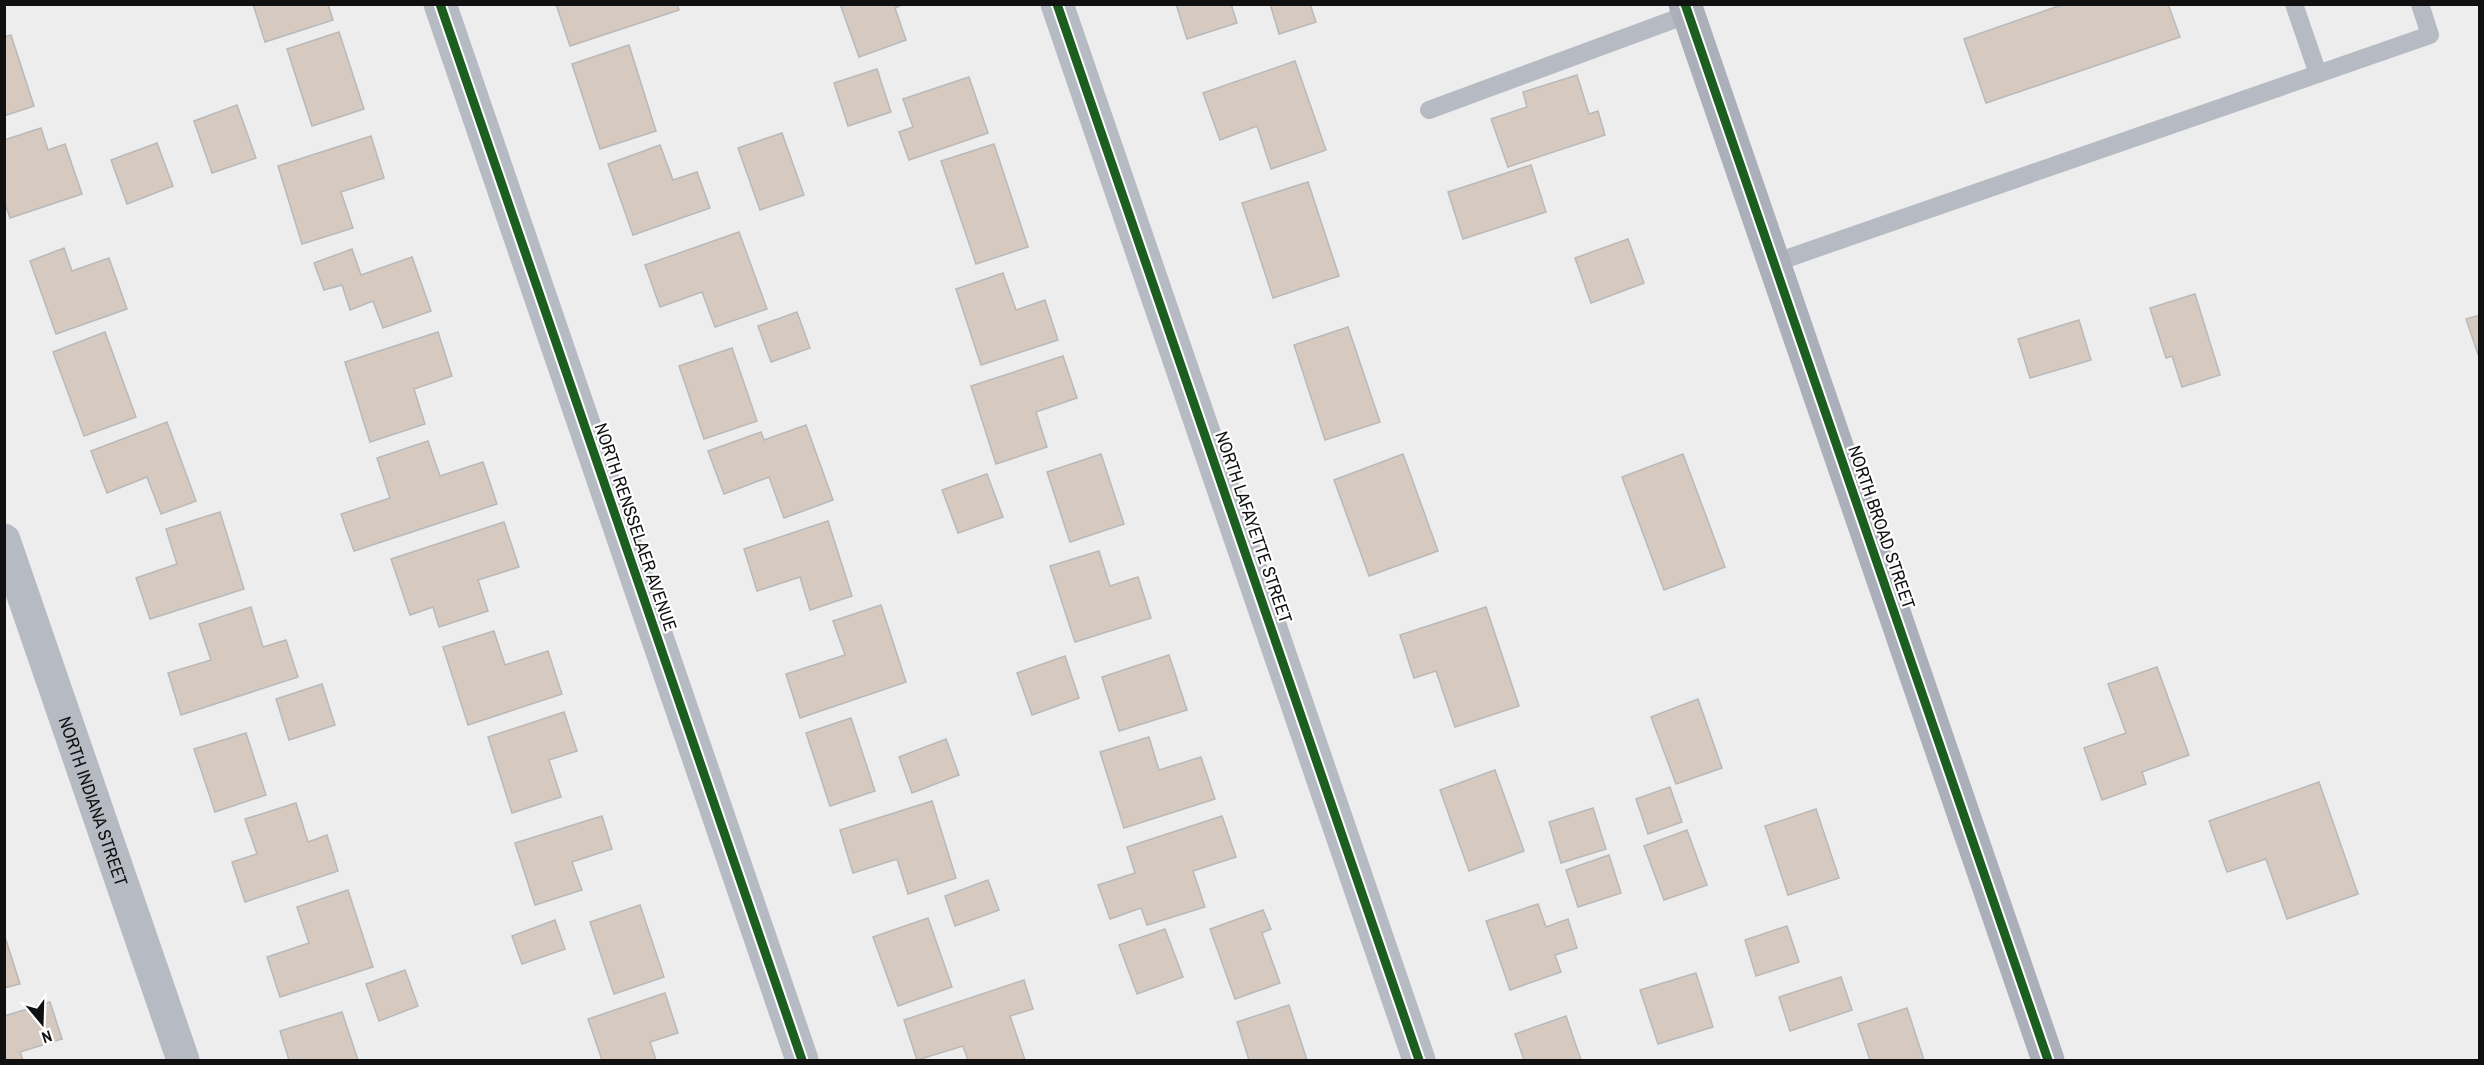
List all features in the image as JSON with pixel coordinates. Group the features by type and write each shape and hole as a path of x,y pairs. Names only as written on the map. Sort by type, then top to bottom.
{"street":[{"name":"NORTH RENSSELAER AVENUE","path":"440,4 802,1060"},
{"name":"NORTH LAFAYETTE STREET","path":"1058,4 1419,1060"},
{"name":"NORTH BROAD STREET","path":"1687,9 2048,1060"},
{"name":"NORTH INDIANA STREET","path":"4,540 183,1060"}],"lane":[{"path":"2294,4 2318,74"},
{"path":"1774,263 2430,35 2420,4"},
{"path":"1429,110 1687,9"}],"building":[{"path":"253,4 328,4 333,20 265,42"},
{"path":"556,4 677,4 679,10 570,46"},
{"path":"840,4 904,4 895,8 906,40 859,57"},
{"path":"1176,4 1231,4 1237,23 1187,39"},
{"path":"1270,4 1310,4 1316,22 1279,34"},
{"path":"2064,4 2168,4 2180,37 1986,103 1964,39"},
{"path":"339,32 364,109 312,126 287,49"},
{"path":"11,35 34,106 4,116 4,37"},
{"path":"629,45 656,131 600,149 572,64"},
{"path":"1295,61 1326,150 1271,169 1257,126 1220,140 1203,93"},
{"path":"877,69 891,112 848,126 834,83"},
{"path":"1577,75 1589,114 1598,111 1605,135 1508,167 1491,119 1527,107 1523,92"},
{"path":"969,77 988,133 909,160 899,132 913,127 903,99"},
{"path":"237,105 256,158 212,173 194,121"},
{"path":"41,128 48,150 65,144 82,194 10,218 4,201 4,140"},
{"path":"782,133 804,195 760,210 738,148"},
{"path":"371,136 384,178 341,192 353,228 302,244 278,166"},
{"path":"157,143 173,186 127,204 111,160"},
{"path":"994,144 1028,247 976,264 941,161"},
{"path":"660,145 673,180 697,172 710,208 633,235 608,164"},
{"path":"1531,165 1546,212 1463,239 1448,192"},
{"path":"1308,182 1339,276 1273,298 1242,203"},
{"path":"739,232 767,309 715,327 702,292 660,307 645,265"},
{"path":"1628,239 1644,283 1591,303 1575,258"},
{"path":"64,248 72,271 109,258 127,309 56,334 30,261"},
{"path":"352,249 361,275 412,257 431,311 383,328 373,301 350,310 342,285 324,290 314,263"},
{"path":"1003,273 1016,310 1045,300 1058,340 981,365 956,289"},
{"path":"2195,294 2220,375 2182,387 2172,356 2166,358 2150,308"},
{"path":"797,312 810,348 771,362 758,326"},
{"path":"2480,315 2480,360 2466,319"},
{"path":"2079,320 2091,360 2030,378 2018,339"},
{"path":"1348,327 1380,422 1325,440 1294,345"},
{"path":"105,332 136,417 84,436 53,352"},
{"path":"438,332 452,376 414,389 425,424 370,442 345,362"},
{"path":"732,348 757,421 704,439 679,366"},
{"path":"1063,356 1077,398 1036,412 1047,447 996,464 971,386"},
{"path":"167,422 196,501 161,514 147,477 107,493 91,451"},
{"path":"806,425 833,500 784,518 769,477 724,494 708,451 761,432 764,440"},
{"path":"428,441 440,476 483,462 497,504 354,551 341,514 390,498 377,458"},
{"path":"1101,454 1124,524 1070,542 1047,472"},
{"path":"1403,454 1438,551 1369,576 1334,480"},
{"path":"1683,454 1725,567 1664,590 1622,477"},
{"path":"987,474 1003,517 958,533 942,490"},
{"path":"220,512 244,589 150,619 136,578 177,564 166,529"},
{"path":"828,521 852,596 810,610 800,577 757,591 744,549"},
{"path":"504,522 519,567 478,580 488,611 439,627 433,607 410,615 391,559"},
{"path":"1099,551 1110,586 1138,577 1151,618 1075,642 1050,566"},
{"path":"881,605 906,682 800,718 786,674 845,655 833,621"},
{"path":"251,607 263,647 286,640 298,677 181,715 168,673 211,660 199,624"},
{"path":"1486,607 1519,706 1455,727 1436,671 1414,678 1400,635"},
{"path":"494,631 505,665 548,651 562,694 468,725 443,647"},
{"path":"1169,655 1187,710 1119,731 1102,677"},
{"path":"1065,656 1079,698 1032,715 1017,673"},
{"path":"2157,667 2189,755 2142,772 2146,784 2102,800 2084,748 2126,733 2108,684"},
{"path":"322,684 335,725 289,740 276,699"},
{"path":"1698,699 1722,768 1676,784 1651,717"},
{"path":"564,712 577,751 549,760 561,797 512,813 488,737"},
{"path":"851,718 875,791 830,806 806,733"},
{"path":"246,733 266,795 215,812 194,749"},
{"path":"1149,737 1159,770 1201,757 1215,799 1124,828 1100,752"},
{"path":"946,739 959,775 912,793 899,757"},
{"path":"1495,770 1524,851 1469,871 1440,790"},
{"path":"2319,782 2358,894 2287,919 2266,859 2227,872 2209,821"},
{"path":"1670,787 1682,822 1648,834 1636,799"},
{"path":"932,801 956,878 908,894 897,859 853,873 840,830"},
{"path":"296,803 308,842 327,835 338,871 245,902 232,862 257,854 245,819"},
{"path":"1593,808 1606,849 1561,863 1549,822"},
{"path":"1816,809 1839,878 1788,895 1765,826"},
{"path":"602,816 612,849 572,862 582,890 535,905 515,843"},
{"path":"1222,816 1236,857 1193,871 1205,907 1147,925 1141,908 1110,919 1098,885 1135,873 1127,847"},
{"path":"1687,830 1707,885 1664,900 1644,846"},
{"path":"1609,855 1621,893 1578,907 1566,870"},
{"path":"988,880 999,910 955,926 945,896"},
{"path":"348,890 373,967 280,997 267,957 309,943 297,907"},
{"path":"1538,904 1546,927 1568,919 1577,948 1555,955 1561,972 1510,990 1486,921"},
{"path":"640,905 664,977 614,994 590,922"},
{"path":"1263,910 1271,929 1262,933 1280,983 1235,999 1210,929"},
{"path":"928,918 952,987 898,1006 873,937"},
{"path":"555,920 565,949 522,964 512,936"},
{"path":"1787,926 1799,962 1756,976 1745,940"},
{"path":"1165,929 1183,977 1137,994 1119,945"},
{"path":"6,940 20,984 4,988 4,941"},
{"path":"405,970 418,1006 379,1021 366,984"},
{"path":"1696,973 1713,1027 1658,1044 1640,990"},
{"path":"1841,977 1852,1010 1790,1031 1779,997"},
{"path":"1024,980 1033,1009 1010,1016 1025,1060 968,1060 963,1046 917,1060 904,1020"},
{"path":"665,993 678,1033 650,1042 656,1060 602,1060 588,1019"},
{"path":"50,1002 62,1039 20,1052 23,1060 4,1060 4,1016"},
{"path":"1289,1005 1307,1060 1249,1060 1237,1022"},
{"path":"1907,1008 1924,1060 1870,1060 1858,1024"},
{"path":"342,1012 358,1060 289,1060 280,1031"},
{"path":"1566,1016 1581,1060 1524,1060 1515,1034"}],"cycle path":[{"path":"440,4 802,1060"},
{"path":"1057,4 1419,1060"},
{"path":"1685,4 2048,1060"}]}
